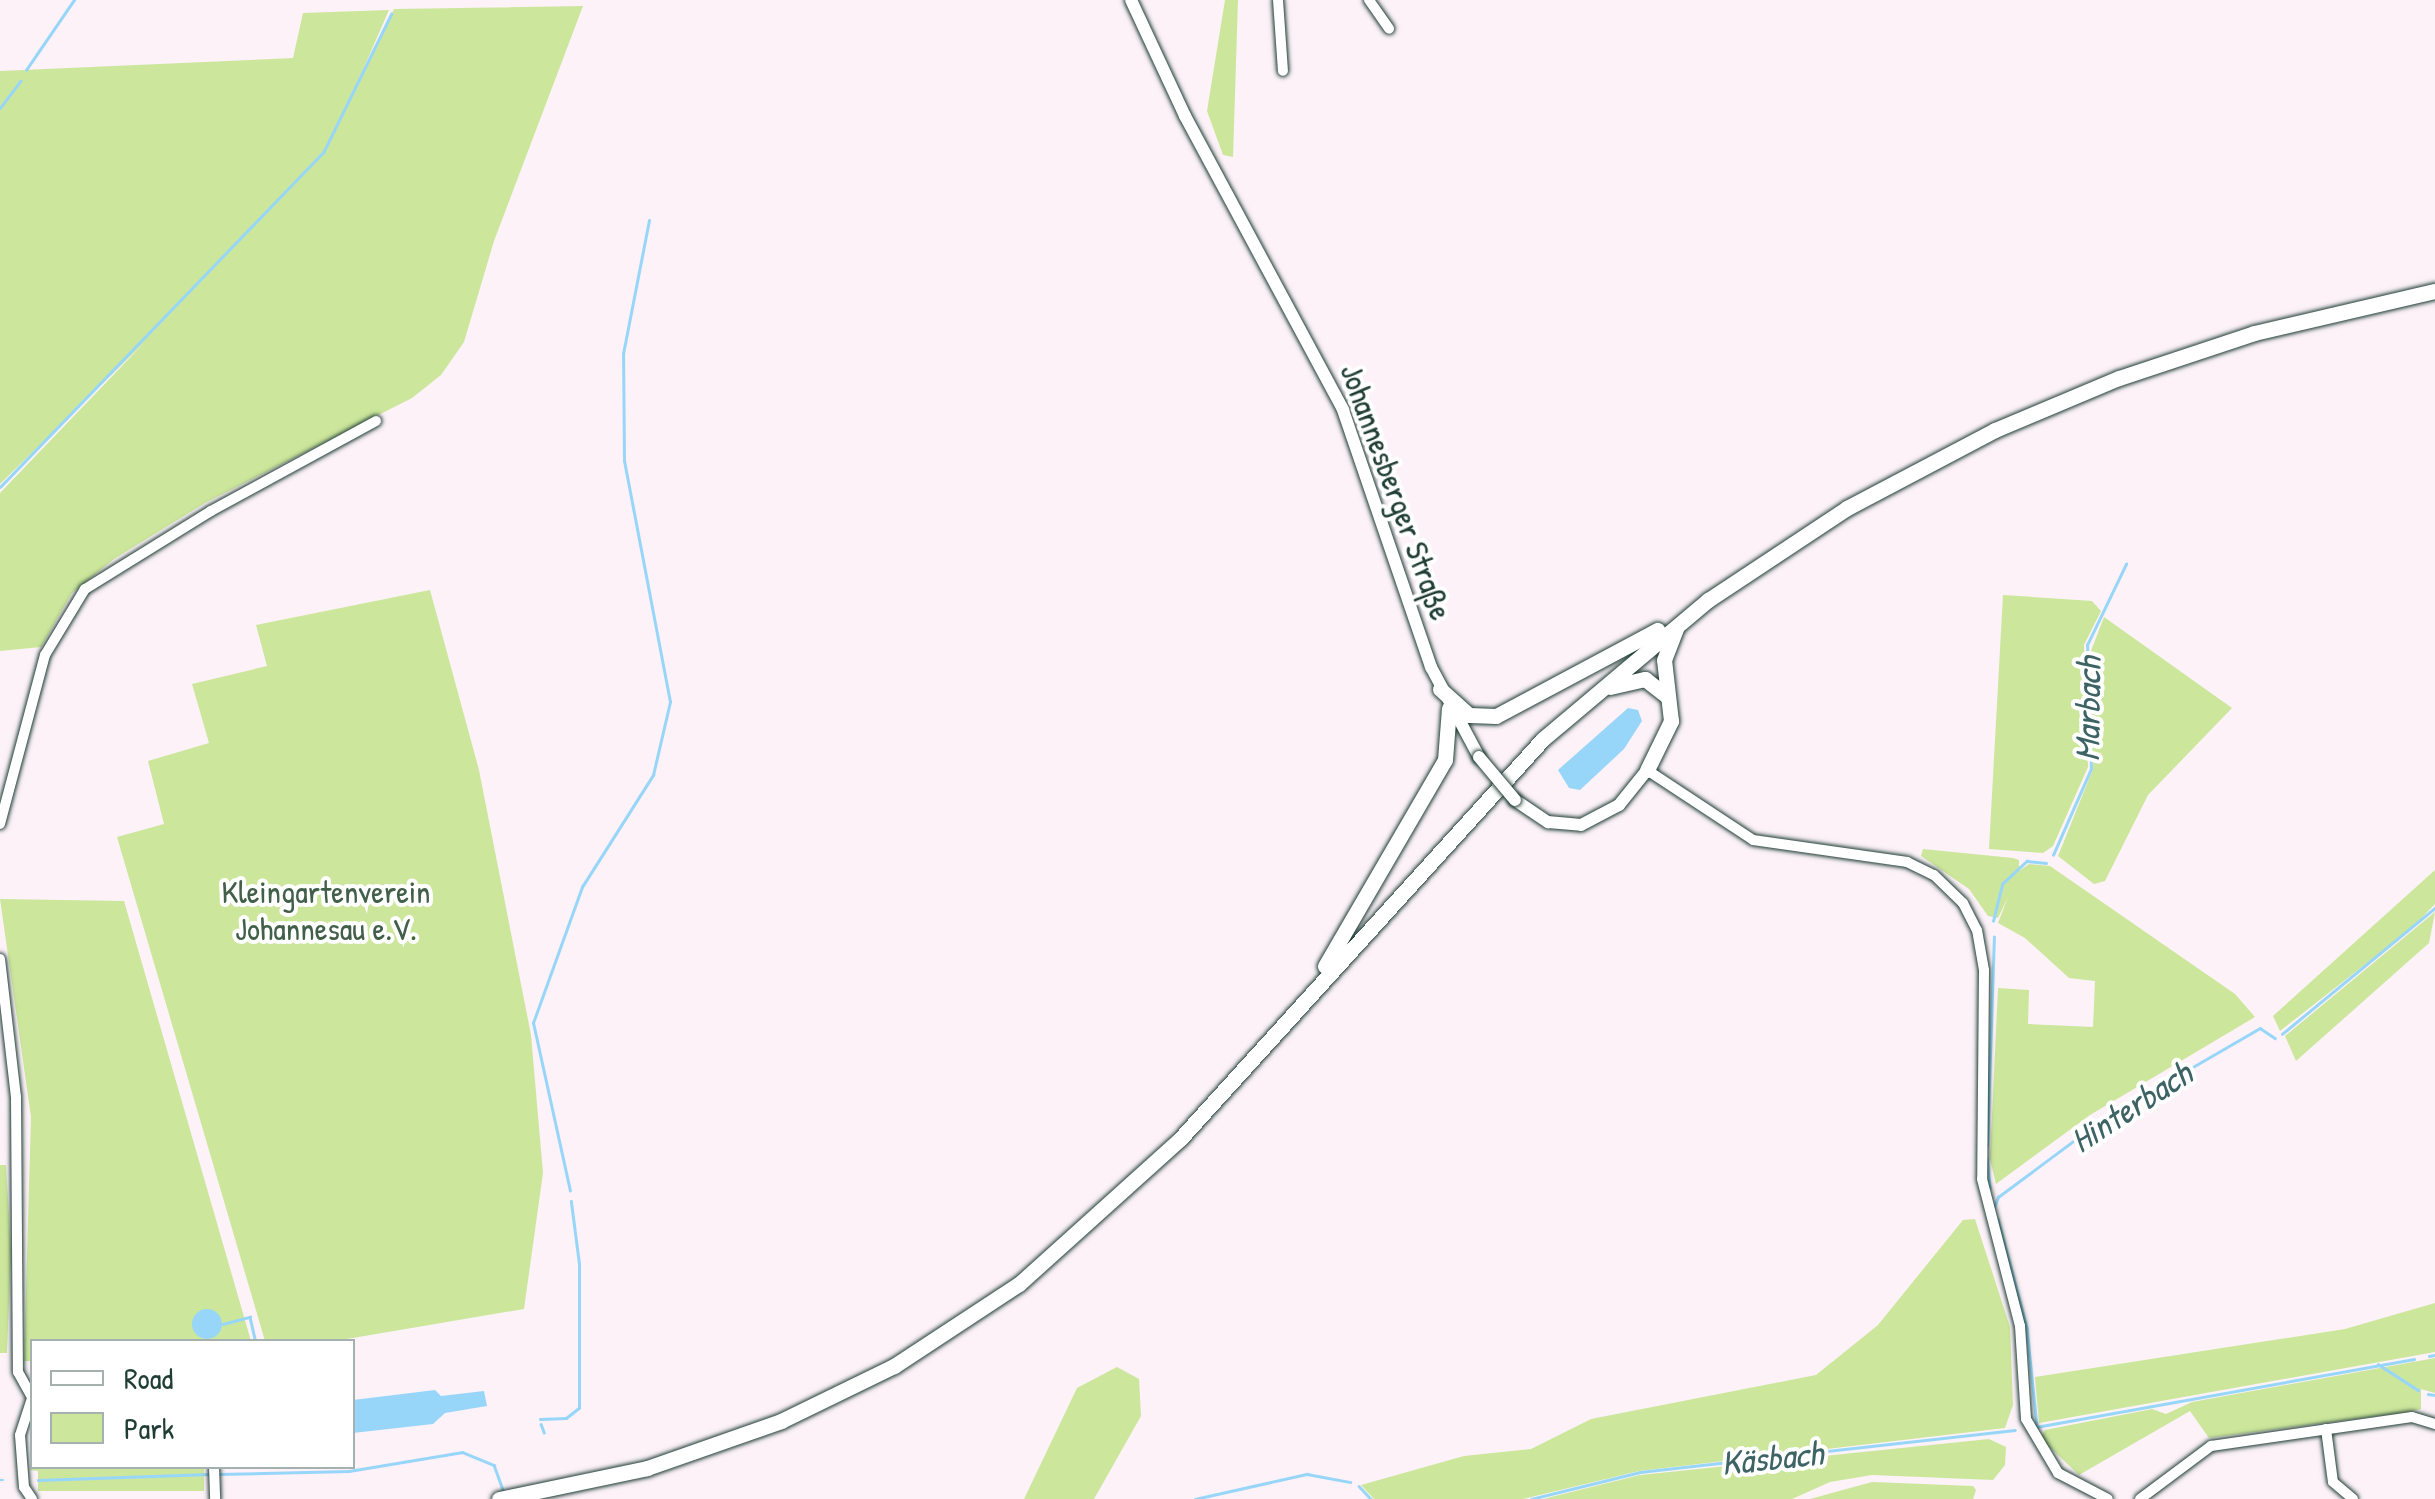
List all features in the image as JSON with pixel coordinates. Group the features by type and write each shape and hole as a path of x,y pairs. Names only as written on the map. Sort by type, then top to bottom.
{"main road":[{"path":"499,1499 616,1476 812,1408 982,1311 1123,1196 1481,801 1585,700 1708,600 1848,508 2072,396 2254,333 2435,292"},
{"path":"1440,689 1469,715 1496,716 1708,600"},
{"path":"1648,770 1667,736 1672,705 1664,660 1678,623"},
{"path":"1585,700 1636,678 1660,687 1672,705"},
{"path":"1292,1013 1445,760 1449,708"}],"street":[{"name":"Johannesberger Straße","path":"1130,0 1185,116 1344,410 1440,689 1479,757 1515,800 1548,822 1581,825 1619,805 1648,770"},
{"path":"1278,0 1282,70"},
{"path":"1368,0 1389,29"},
{"path":"0,824 45,655 85,589 211,510 376,421"},
{"path":"1648,770 1753,840 1908,862 1934,875 1963,903 1977,930 1984,970 1982,1179 2020,1326 2026,1419 2058,1473 2108,1499"},
{"path":"0,960 16,1097 18,1372 30,1393"},
{"path":"16,1499 22,1470 20,1435 30,1403"},
{"path":"2140,1499 2211,1446 2412,1417 2435,1424"},
{"path":"2326,1429 2333,1482 2354,1499"},
{"path":"22,1470 32,1499"}],"green space":[{"path":"1225,0 1238,0 1233,157 1223,155 1207,111"},
{"path":"583,6 494,241 464,342 441,375 412,398 205,503 114,559 72,593 41,647 0,651 0,493 145,342 0,484 0,71 293,58 303,13 389,10 345,111 394,9"},
{"name":"Kleingartenverein Johannesau e.V.","path":"430,590 479,770 531,1035 543,1173 524,1309 347,1339 264,1339 117,837 164,824 148,761 209,743 192,684 267,666 256,625"},
{"path":"2003,595 2092,601 2101,611 2084,645 2088,767 2053,846 2043,853 1989,849"},
{"path":"2104,617 2232,708 2148,795 2105,881 2094,884 2058,856 2093,769 2089,656"},
{"path":"1923,849 2013,858 2019,860 2019,871 2029,864 2050,866 2235,994 2255,1017 2090,1115 1996,1184 1990,1159 1998,988 2029,990 2028,1024 2093,1027 2095,981 2069,978 2025,938 1998,923 2008,897 1998,918 1988,916 1969,889 1921,856"},
{"path":"2435,870 2435,904 2413,927 2280,1031 2273,1016"},
{"path":"0,899 124,901 250,1339 30,1339 30,1361 24,1361 31,1117"},
{"path":"2435,912 2429,943 2296,1061 2285,1036"},
{"path":"0,1165 6,1165 11,1250 7,1353 0,1353"},
{"path":"1975,1219 2010,1327 2013,1405 2005,1428 1639,1471 1523,1499 1374,1499 1361,1485 1464,1456 1531,1449 1591,1419 1816,1375 1878,1325 1963,1220"},
{"path":"2435,1303 2435,1352 2039,1423 2035,1377 2345,1329"},
{"path":"2435,1358 2435,1393 2421,1389 2421,1409 2408,1412 2209,1438 2190,1411 2079,1475 2040,1438 2045,1430 2152,1409 2166,1414 2192,1402"},
{"path":"1117,1367 1139,1379 1141,1416 1094,1499 1024,1499 1077,1388"},
{"path":"1989,1439 2006,1447 2005,1465 1993,1480 1872,1475 1830,1482 1792,1499 1543,1499 1640,1475"},
{"path":"204,1469 204,1491 38,1491 38,1471 30,1470"},
{"path":"1872,1482 1973,1486 1976,1490 1973,1499 1810,1499"}],"water":[{"path":"1628,708 1638,710 1642,721 1624,749 1580,790 1569,788 1558,770"},
{"path":"207,1309 218,1313 222,1324 218,1335 207,1339 196,1335 192,1324 196,1313"},
{"path":"435,1390 441,1396 484,1391 487,1406 445,1413 433,1424 355,1433 355,1400"}],"waterway":[{"path":"26,70 74,0"},
{"path":"0,487 323,153 391,14"},
{"path":"0,108 20,81"},
{"path":"570,1191 533,1023 582,887 653,775 670,702 624,461 623,354 649,220"},
{"name":"Marbach","path":"2053,855 2091,769 2087,645 2126,564"},
{"name":"Marbach","path":"1993,921 2002,884 2027,861 2046,863"},
{"name":"Hinterbach","path":"2282,1034 2435,908"},
{"name":"Marbach","path":"1987,1146 1994,937"},
{"name":"Hinterbach","path":"1994,1207 1998,1197 2103,1119 2260,1028 2275,1038"},
{"name":"Marbach","path":"1987,1158 1990,1188"},
{"path":"540,1419 566,1418 579,1408 579,1264 571,1202"},
{"name":"Marbach","path":"1998,1219 2027,1328 2037,1427"},
{"path":"223,1324 250,1317 255,1339"},
{"name":"Käsbach","path":"2429,1356 2435,1355"},
{"name":"Käsbach","path":"2036,1427 2414,1359"},
{"path":"2378,1364 2418,1390"},
{"path":"2428,1394 2435,1395"},
{"path":"541,1424 544,1432"},
{"name":"Käsbach","path":"1531,1499 1640,1472 2015,1430"},
{"name":"Käsbach","path":"218,1474 349,1471 462,1452 494,1465 504,1493"},
{"name":"Käsbach","path":"38,1480 210,1474"},
{"name":"Käsbach","path":"1195,1499 1307,1474 1350,1482"},
{"name":"Käsbach","path":"1359,1486 1371,1499"}]}
